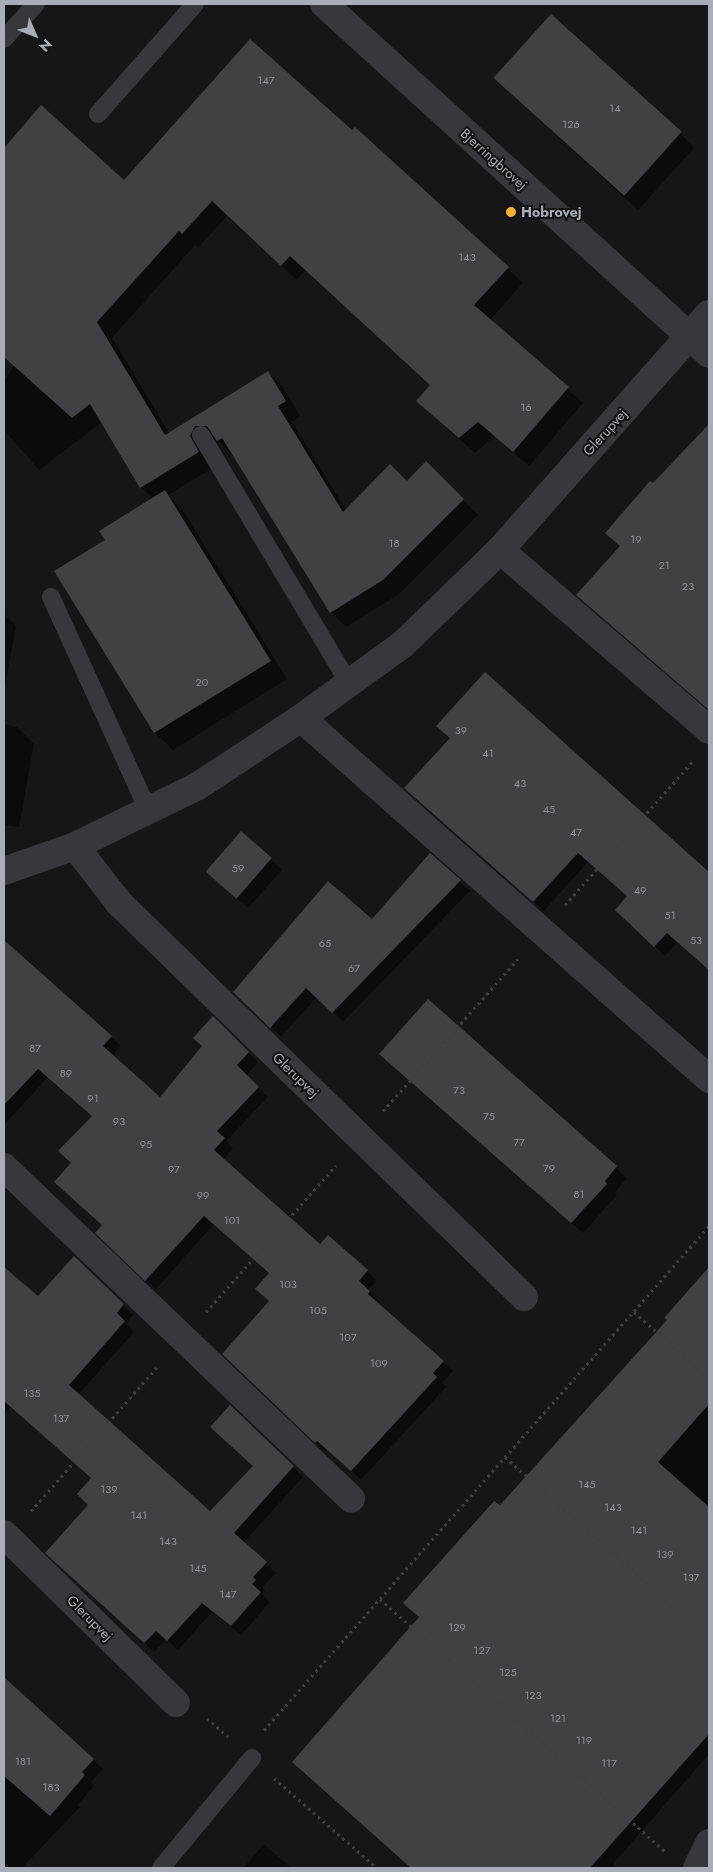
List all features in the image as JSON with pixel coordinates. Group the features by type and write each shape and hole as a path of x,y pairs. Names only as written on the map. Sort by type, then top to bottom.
{"street":[{"name":"Bjerringbrovej","path":"324,4 699,345"},
{"name":"Glerupvej","path":"4,871 75,846 198,786 301,718 402,645 500,550 699,345 709,314"},
{"path":"500,550 709,730"},
{"path":"301,718 709,1079"},
{"name":"Glerupvej","path":"75,846 119,903 524,1297"},
{"path":"4,1166 351,1499"},
{"name":"Glerupvej","path":"4,1534 176,1703"},
{"path":"697,1868 709,1843"}],"lane":[{"path":"4,39 36,4"},
{"path":"98,114 196,4"},
{"path":"200,436 349,683"},
{"path":"51,597 148,810"},
{"path":"161,1868 252,1758"}],"path":[{"path":"252,1758 251,1744 709,1226"},
{"path":"634,1312 709,1378"},
{"path":"505,1457 709,1638"},
{"path":"380,1599 669,1855"},
{"path":"176,1703 205,1716 377,1868"}],"building":[{"path":"551,14 682,132 624,196 493,78"},
{"path":"250,39 352,130 355,127 509,267 474,305 569,387 513,452 478,422 459,438 416,401 430,385 290,256 281,266 212,201 182,234 179,231 97,322 165,435 268,371 286,401 278,406 343,512 390,464 407,481 426,461 464,499 383,580 330,613 222,438 217,441 207,426 195,426 190,436 199,452 140,488 90,404 72,418 4,357 4,148 41,105 124,180"},
{"path":"709,424 709,710 576,595 620,546 605,533 650,481 653,483"},
{"path":"165,490 271,661 154,733 54,571 105,540 99,531"},
{"path":"485,672 709,872 709,970 667,933 654,947 615,910 627,896 578,853 533,902 404,788 450,738 436,726"},
{"path":"241,831 272,858 237,899 206,872"},
{"path":"430,853 461,880 332,1013 306,988 270,1028 233,992 328,881 372,919"},
{"path":"4,940 112,1036 103,1046 160,1097 202,1046 193,1038 213,1016 249,1052 237,1065 259,1087 217,1131 225,1138 214,1150 320,1244 328,1235 368,1270 359,1281 370,1291 368,1294 444,1361 433,1373 437,1377 351,1471 317,1441 315,1443 222,1354 269,1301 255,1289 269,1273 204,1216 145,1281 95,1233 102,1225 54,1182 71,1163 58,1151 92,1116 38,1069 4,1105"},
{"path":"428,999 617,1166 605,1181 607,1184 571,1223 379,1054"},
{"path":"74,1256 124,1304 117,1313 125,1321 69,1385 210,1511 253,1466 210,1427 230,1405 294,1466 234,1533 267,1562 253,1577 256,1580 252,1584 261,1592 231,1626 202,1603 167,1641 156,1631 144,1643 45,1553 88,1505 77,1494 91,1478 4,1401 4,1267 38,1296"},
{"path":"709,1267 709,1404 658,1462 709,1507 709,1734 590,1868 411,1868 292,1762 419,1617 403,1603 494,1501 500,1505 667,1320 664,1318"},
{"path":"4,1677 94,1759 82,1772 85,1775 50,1816 4,1776"}],"place":[{"name":"Hobrovej","path":"511,212"}]}
